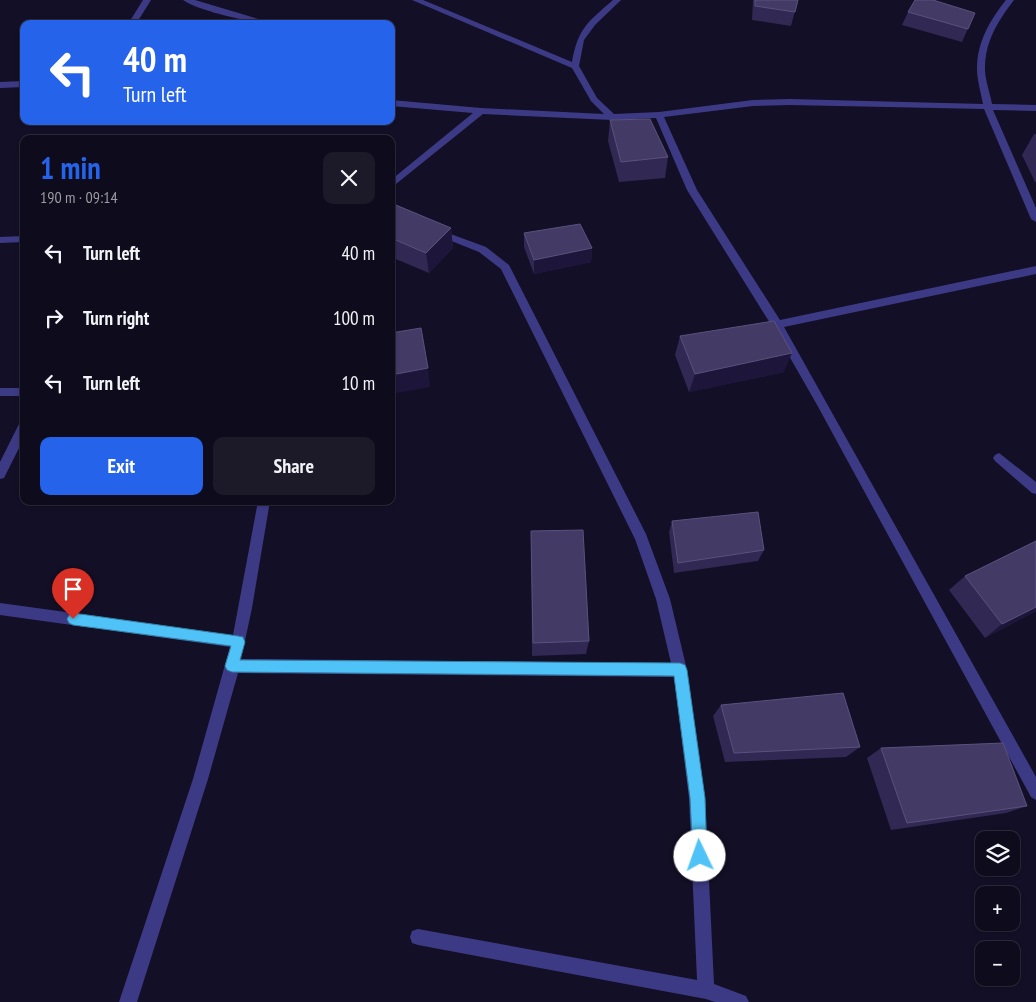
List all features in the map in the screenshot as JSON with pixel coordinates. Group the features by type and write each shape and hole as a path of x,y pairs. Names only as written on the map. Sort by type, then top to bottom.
{"street":[{"path":"134,20 147,0"},
{"path":"187,0 253,20"},
{"path":"416,0 575,66 594,99 612,118"},
{"path":"575,66 580,40 592,23 617,0"},
{"path":"1010,0 996,18 986,38 981,69 988,108 1036,219"},
{"path":"0,85 20,84"},
{"path":"395,103 481,111 612,118 659,115 753,103 790,102 1036,108"},
{"path":"395,182 481,111"},
{"path":"659,115 692,190 777,325 1036,792"},
{"path":"426,228 486,250 505,267 641,538 663,599 680,670 698,798 706,990"},
{"path":"0,240 20,239"},
{"path":"777,325 1036,270"},
{"path":"0,392 20,392"},
{"path":"0,474 20,433"},
{"path":"999,458 1036,489"},
{"path":"128,1002 192,809 232,666 263,505"},
{"path":"0,608 238,642"},
{"path":"232,666 680,670"},
{"path":"418,937 706,990 740,1002"}],"building":[{"path":"755,0 798,0 795,12 755,6"},
{"path":"915,0 933,0 975,13 968,29 908,12"},
{"path":"650,119 668,157 621,162 610,120"},
{"path":"395,205 451,228 426,253 395,240"},
{"path":"580,224 592,248 534,260 524,233"},
{"path":"774,321 792,353 695,374 680,336"},
{"path":"421,328 428,368 395,374 395,332"},
{"path":"758,512 764,550 678,563 672,521"},
{"path":"583,530 589,641 533,643 531,531"},
{"path":"1036,541 1036,607 1002,624 965,576"},
{"path":"843,693 860,747 734,753 721,705"},
{"path":"1003,743 1027,806 907,823 881,748"}],"route":[{"path":"73,619 238,642 232,666 680,670 698,798 700,856"}]}
